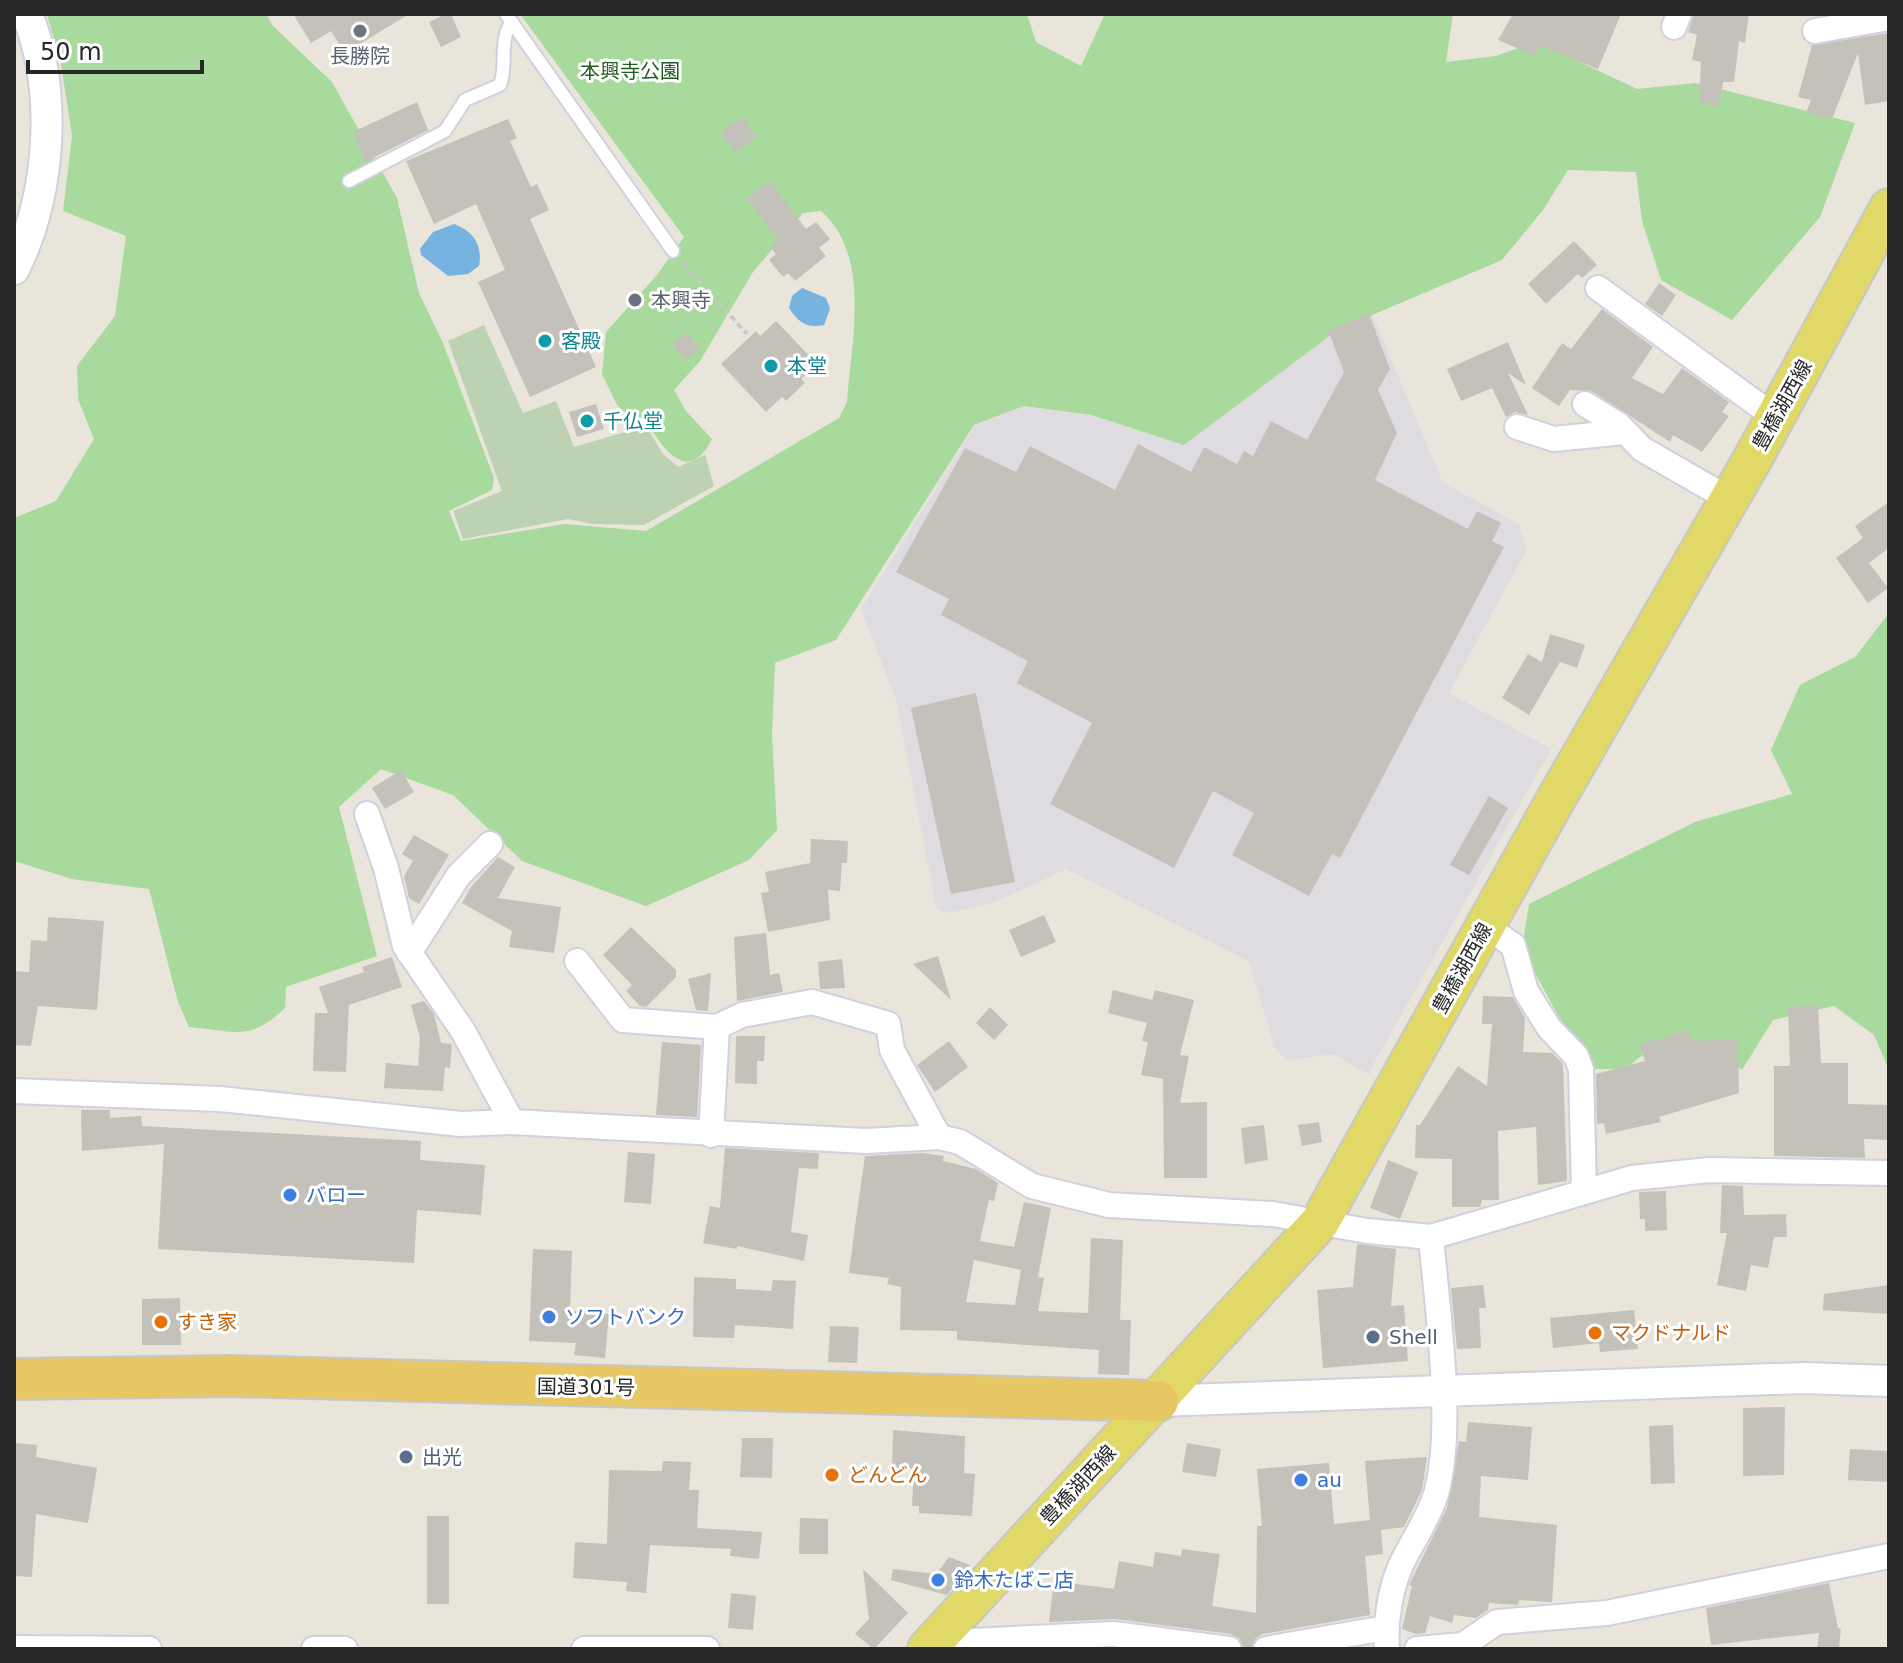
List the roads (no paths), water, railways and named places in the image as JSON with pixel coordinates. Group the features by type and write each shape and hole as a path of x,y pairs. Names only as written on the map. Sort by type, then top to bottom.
{"highway":[{"name":"国道301号","path":"14,1379 232,1376 1158,1401"}],"main road":[{"name":"豊橋湖西線","path":"929,1646 1320,1222 1485,926 1776,418 1889,208"}],"street":[{"path":"14,269 26,245 42,182 46,141 41,63 27,14"},
{"path":"1815,31 1889,18"},
{"path":"1598,288 1776,418"},
{"path":"1585,404 1642,449 1729,499"},
{"path":"1517,427 1554,439 1624,432"},
{"path":"367,814 386,868 400,936 463,1031 512,1122"},
{"path":"409,953 459,875 490,844"},
{"path":"1485,926 1513,945 1526,991 1549,1028 1576,1056 1581,1069 1584,1191"},
{"path":"577,961 623,1020 717,1027 742,1015 812,1002 888,1024 892,1050 939,1137"},
{"path":"711,1135 717,1027"},
{"path":"14,1091 220,1099 461,1124 512,1122 866,1141 939,1137 960,1142 1032,1186 1065,1196 1121,1207 1273,1214 1431,1237 1632,1178 1709,1170 1889,1173"},
{"path":"1266,1649 1386,1638 1401,1565 1416,1542 1436,1493 1443,1390 1431,1237"},
{"path":"1158,1401 1804,1378 1889,1381"},
{"path":"1417,1649 1463,1645 1497,1622 1607,1613 1889,1556"},
{"path":"929,1646 1113,1634 1229,1649"},
{"path":"14,1648 149,1649"},
{"path":"314,1649 345,1649"},
{"path":"584,1649 707,1649"}],"lane":[{"path":"349,181 445,131 465,100 500,85 504,75 504,32 509,18"},
{"path":"509,18 673,251"}],"water":[{"path":"454,224 475,240 480,258 479,266 468,274 448,276 421,255 420,249 433,232"},
{"path":"802,288 826,298 830,309 824,325 804,323 789,308 792,296"}],"place":[{"name":"長勝院","path":"360,31"},
{"name":"本興寺","path":"635,300"},
{"name":"客殿","path":"545,341"},
{"name":"本堂","path":"771,366"},
{"name":"千仏堂","path":"587,421"},
{"name":"バロー","path":"290,1195"},
{"name":"ソフトバンク","path":"549,1317"},
{"name":"すき家","path":"161,1322"},
{"name":"マクドナルド","path":"1595,1333"},
{"name":"Shell","path":"1373,1337"},
{"name":"出光","path":"406,1457"},
{"name":"どんどん","path":"832,1475"},
{"name":"au","path":"1301,1480"},
{"name":"鈴木たばこ店","path":"938,1580"}],"park label":[{"name":"本興寺公園","path":"630,71"}]}
